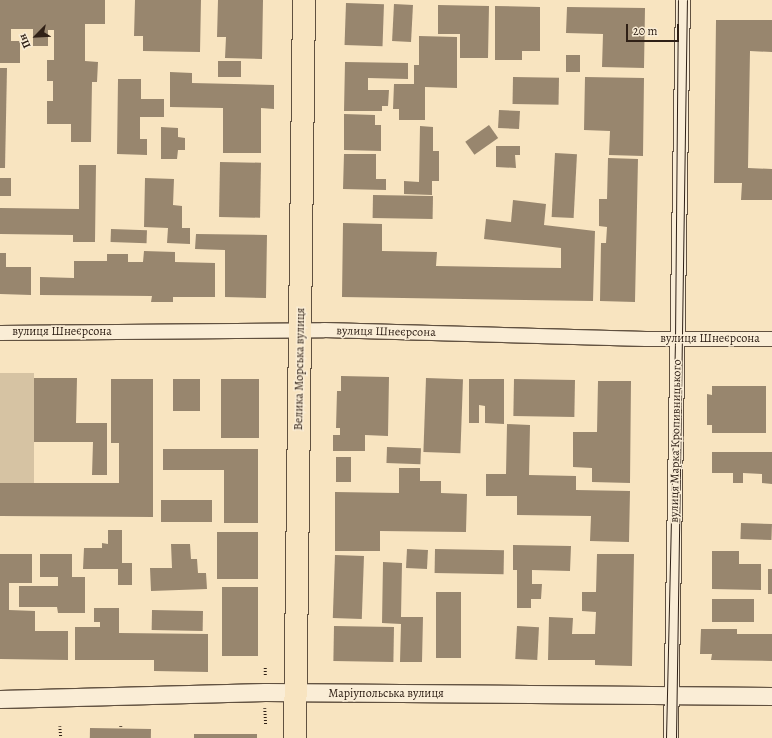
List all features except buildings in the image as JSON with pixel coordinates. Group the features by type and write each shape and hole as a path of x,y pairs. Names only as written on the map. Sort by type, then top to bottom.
{"main road":[{"name":"Велика Морська вулиця","path":"295,738 304,0"}],"street":[{"name":"вулиця Марка Кропивницького","path":"671,738 679,340 683,0"},
{"name":"вулиця Шнеєрсона","path":"0,333 300,331 679,340 772,339"},
{"name":"Маріупольська вулиця","path":"0,699 296,693 671,694 772,696"}],"path":[{"path":"60,726 61,738"}],"shaded area":[{"path":"0,373 34,373 34,483 0,483"}],"tram line":[{"path":"666,738 675,340 678,0"},
{"path":"676,738 687,0"}]}
